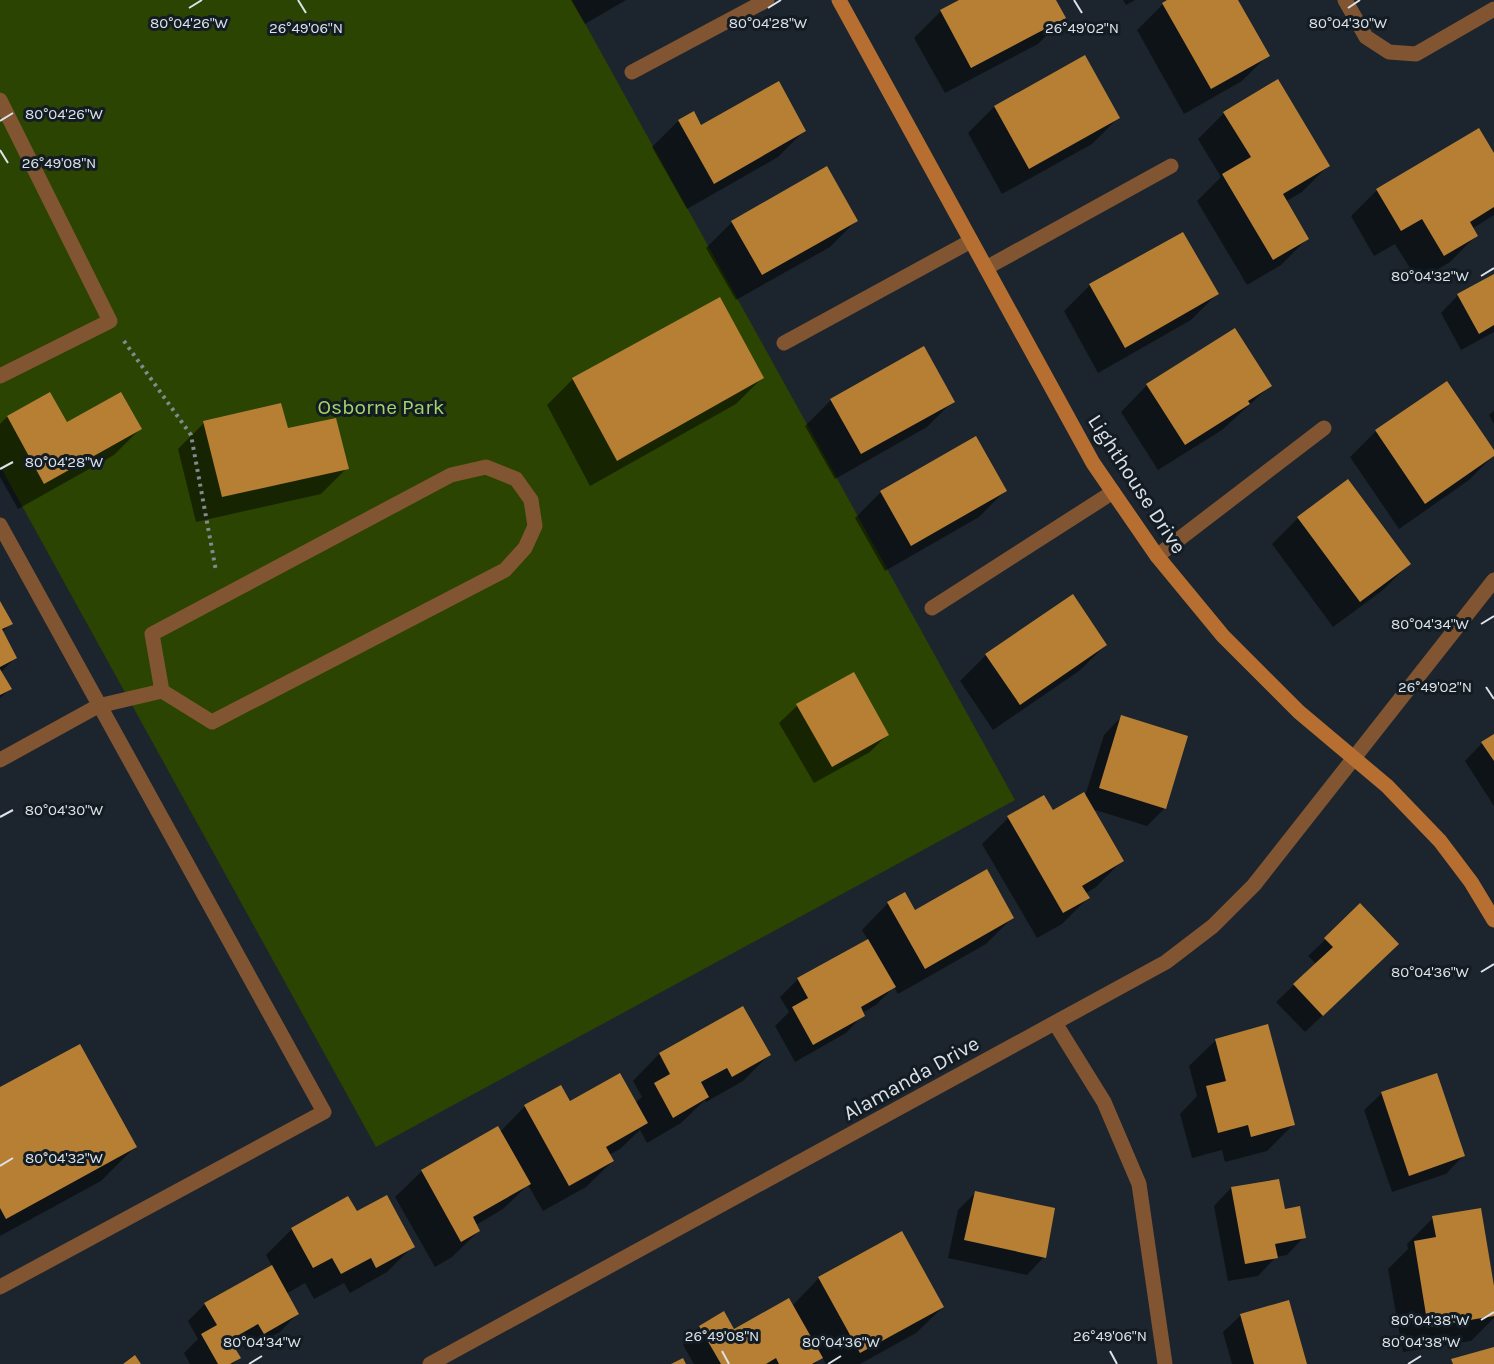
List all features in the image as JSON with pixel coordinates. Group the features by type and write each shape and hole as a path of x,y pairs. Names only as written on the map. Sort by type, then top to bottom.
{"street":[{"path":"632,72 767,0"},
{"name":"Lighthouse Drive","path":"839,0 1093,463 1157,556 1223,636 1299,712 1387,786 1440,841 1471,882 1494,920"},
{"path":"1346,0 1366,37 1389,52 1416,54 1494,9"},
{"path":"0,100 110,321 0,376"},
{"path":"986,268 1171,166"},
{"path":"784,343 971,241"},
{"path":"1157,556 1324,428"},
{"path":"0,760 98,706 162,691 212,722 505,570 525,548 535,526 531,500 516,479 486,467 451,475 152,634 162,691"},
{"path":"932,608 1113,492"},
{"path":"0,525 324,1112 0,1287"},
{"name":"Alamanda Drive","path":"430,1364 1166,962 1213,926 1254,885 1494,580"},
{"path":"1055,1023 1104,1102 1139,1184 1165,1364"}],"path":[{"path":"110,321 191,435 220,597"}],"green space":[{"name":"Osborne Park","path":"0,0 572,0 1015,800 376,1147 0,466"}],"building":[{"path":"959,0 1056,0 1066,18 971,68 940,10"},
{"path":"1167,0 1238,0 1270,56 1211,89 1162,3"},
{"path":"1085,55 1120,118 1029,169 994,106"},
{"path":"1278,79 1330,166 1283,194 1309,239 1273,260 1222,174 1251,157 1223,112"},
{"path":"779,81 806,131 714,184 678,120 694,111 701,125"},
{"path":"1479,128 1494,153 1494,207 1470,222 1478,236 1444,256 1422,219 1401,231 1376,189"},
{"path":"827,166 858,221 762,275 731,221"},
{"path":"1183,232 1219,294 1125,348 1089,284"},
{"path":"1494,274 1494,325 1479,334 1457,294"},
{"path":"720,297 764,378 617,461 572,378"},
{"path":"1235,328 1272,386 1248,401 1250,404 1185,445 1146,384"},
{"path":"924,346 955,402 861,454 830,399"},
{"path":"1447,381 1494,450 1494,456 1425,504 1375,430"},
{"path":"50,392 67,422 121,392 142,429 44,484 7,416"},
{"path":"281,403 288,428 336,418 349,469 222,497 203,421"},
{"path":"976,436 1007,491 911,546 880,491"},
{"path":"1348,479 1411,564 1360,602 1297,517"},
{"path":"1073,594 1107,645 1020,705 985,654"},
{"path":"0,601 13,624 2,629 17,658 0,667"},
{"path":"0,669 12,689 0,695"},
{"path":"854,672 889,735 832,767 796,704"},
{"path":"1121,715 1188,736 1166,809 1099,788"},
{"path":"1494,734 1494,761 1481,742"},
{"path":"1084,792 1124,861 1082,886 1090,898 1063,913 1007,816 1044,795 1053,810"},
{"path":"987,869 1014,918 925,969 887,902 905,892 915,910"},
{"path":"1360,903 1399,944 1323,1016 1293,984 1333,947 1324,938"},
{"path":"868,939 896,987 861,1007 865,1016 813,1045 792,1007 808,998 797,978"},
{"path":"743,1006 771,1055 732,1077 727,1068 701,1082 709,1097 673,1118 654,1083 670,1074 659,1053"},
{"path":"1268,1024 1295,1125 1251,1137 1248,1125 1218,1133 1206,1086 1226,1081 1215,1039"},
{"path":"80,1044 137,1147 6,1219 0,1208 0,1087"},
{"path":"620,1073 648,1123 606,1147 614,1161 569,1186 524,1105 561,1085 570,1101"},
{"path":"1437,1073 1465,1156 1409,1176 1381,1092"},
{"path":"498,1126 531,1184 473,1217 480,1231 461,1242 421,1170"},
{"path":"1279,1179 1285,1209 1300,1206 1306,1238 1275,1244 1278,1258 1245,1264 1231,1187"},
{"path":"975,1191 1055,1208 1046,1258 964,1240"},
{"path":"387,1195 415,1247 376,1268 371,1258 341,1274 332,1258 313,1268 291,1228 348,1196 357,1211"},
{"path":"1481,1208 1494,1286 1494,1316 1428,1327 1414,1241 1436,1237 1432,1216"},
{"path":"902,1231 944,1307 860,1353 818,1277"},
{"path":"272,1265 299,1314 264,1334 258,1324 230,1340 241,1358 230,1364 218,1364 201,1334 217,1325 204,1303"},
{"path":"789,1298 823,1358 812,1364 779,1364 776,1358 766,1364 721,1364 699,1326 724,1311 734,1329"},
{"path":"1289,1300 1307,1364 1254,1364 1240,1314"},
{"path":"1494,1347 1494,1364 1453,1364 1451,1359"},
{"path":"135,1355 141,1364 123,1364"},
{"path":"683,1358 686,1364 671,1364"}]}
